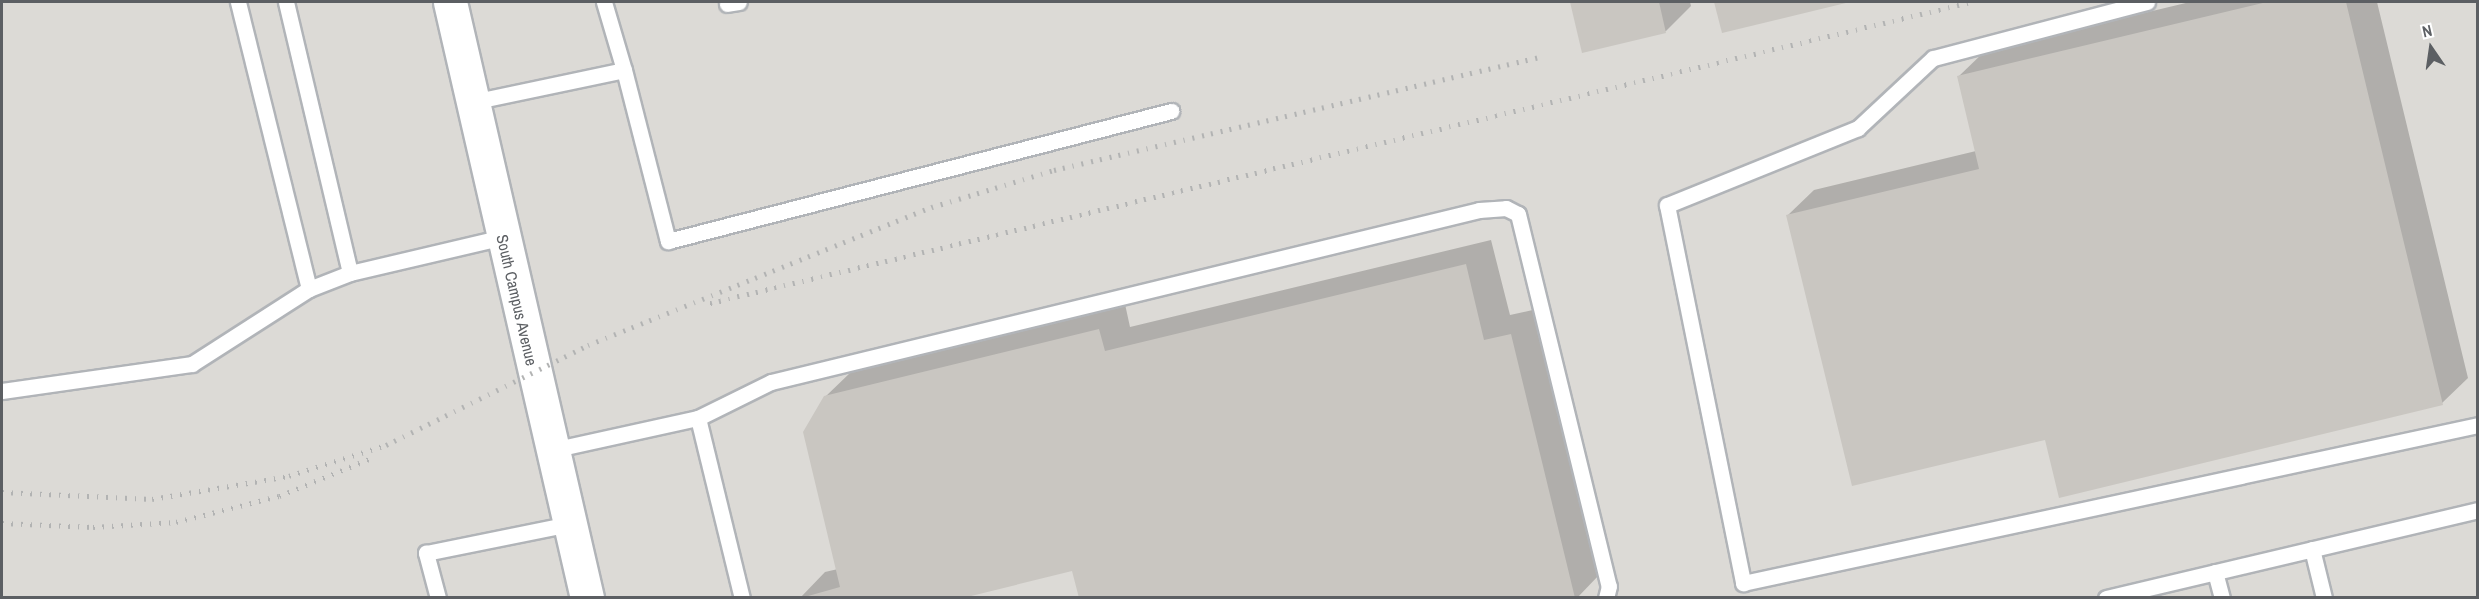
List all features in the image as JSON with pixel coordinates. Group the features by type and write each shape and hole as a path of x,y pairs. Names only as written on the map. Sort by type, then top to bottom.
{"street":[{"name":"South Campus Avenue","path":"450,2 502,237 587,597"}],"lane":[{"path":"238,2 309,289"},
{"path":"286,2 350,273"},
{"path":"604,2 668,241 1171,111"},
{"path":"2147,2 1933,58 1858,128 1667,205 1743,583 2478,424"},
{"path":"472,102 624,70"},
{"path":"552,450 699,418 771,382 1479,210 1506,208 1518,214 1609,586 1606,597"},
{"path":"2,391 192,363 309,289 350,273 502,237"},
{"path":"699,418 742,597"},
{"path":"2106,597 2478,510"},
{"path":"438,597 426,553 570,524"},
{"path":"2312,549 2324,597"},
{"path":"2216,572 2222,597"}],"shaded area":[{"path":"2,2 2477,2 2477,597 2,597"}],"building":[{"path":"1570,2 1659,2 1666,33 1582,53"},
{"path":"1714,2 1850,2 1722,33"},
{"path":"2267,2 2346,2 2443,405 2059,498 2045,440 1852,486 1786,215 1979,169 1957,76"},
{"path":"1466,264 1484,340 1511,334 1575,598 1079,598 1072,571 963,598 801,598 840,587 803,432 824,396 1099,329 1105,351"}],"railway":[{"path":"710,303 1972,2"},
{"path":"2,492 152,499 289,476 386,445 588,345 932,207 1054,170 1544,56"},
{"path":"2,523 93,527 176,522 279,496 374,457"}]}
